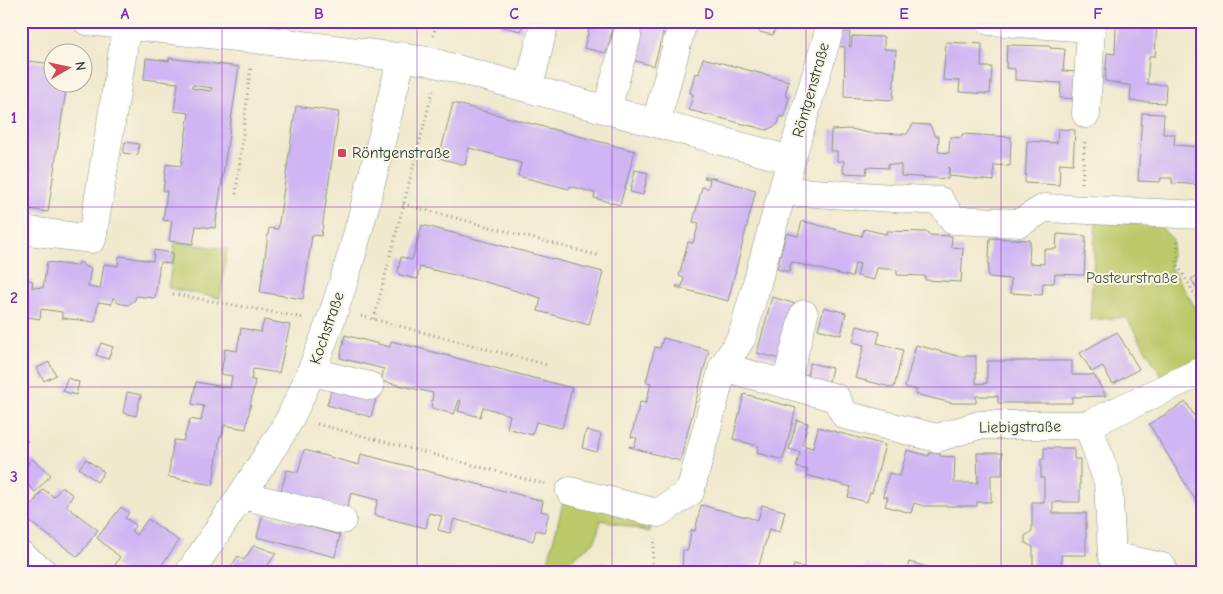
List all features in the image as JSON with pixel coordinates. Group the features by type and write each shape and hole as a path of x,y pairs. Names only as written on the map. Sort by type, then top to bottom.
{"street":[{"name":"Röntgenstraße","path":"87,21 255,38 402,56 529,87 792,160"},
{"path":"529,87 545,21"},
{"path":"656,123 683,21"},
{"name":"Röntgenstraße","path":"783,191 832,21"},
{"path":"990,21 1092,25 1086,114"},
{"path":"21,230 92,239 127,25"},
{"path":"607,109 627,36"},
{"name":"Kochstraße","path":"189,573 242,495 291,416 312,372 334,316 370,186 402,56"},
{"path":"570,491 658,513 690,492 723,368 742,337 783,191 940,201 953,220 1020,224 1044,208 1191,215"},
{"path":"786,384 804,314"},
{"name":"Liebigstraße","path":"723,368 836,398 845,415 937,438 979,425 1088,425 1202,371"},
{"path":"312,372 370,386"},
{"path":"1088,425 1108,482 1112,556 1162,567 1163,573"},
{"path":"242,495 342,520"},
{"path":"21,555 44,573"}],"path":[{"path":"236,194 255,38"},
{"path":"374,319 439,64"},
{"path":"1081,209 1086,114"},
{"path":"403,204 600,256"},
{"path":"1191,215 1177,264 1202,307"},
{"path":"173,294 334,316 374,319 548,365"},
{"path":"291,416 570,491"},
{"path":"651,573 658,513"}],"green space":[{"name":"Pasteurstraße","path":"1096,221 1158,224 1173,240 1170,267 1202,318 1202,359 1165,382 1126,317 1090,320"},
{"path":"175,242 227,249 220,298 168,288"},
{"path":"565,495 652,517 650,532 601,520 595,541 554,573 545,573"},
{"path":"593,564 606,564 616,573 581,573"}],"building":[{"path":"381,21 407,21 406,26"},
{"path":"500,21 524,21 521,31 499,26"},
{"path":"591,21 615,21 606,53 584,48"},
{"path":"626,21 670,21 667,34 663,33 654,66 632,60 641,27"},
{"path":"762,21 777,21 773,35 759,32"},
{"path":"1137,21 1157,21 1155,56 1149,56 1147,84 1166,85 1165,103 1130,101 1131,86 1105,81 1107,53 1115,54 1116,26 1137,27"},
{"path":"845,32 850,32 849,47 851,47 852,36 884,37 884,49 896,50 893,100 844,97 845,47 841,47 835,40"},
{"path":"946,42 982,44 981,67 992,67 990,94 959,92 960,81 943,80"},
{"path":"1007,45 1050,46 1050,48 1065,49 1063,71 1079,72 1078,99 1060,98 1061,83 1015,80 1015,69 1006,68"},
{"path":"146,58 169,61 169,58 239,67 215,228 196,226 193,244 169,241 172,221 163,220 167,191 163,191 166,164 181,166 189,113 174,111 178,83 144,79","holes":["192,85 212,88 211,91 192,88"]},
{"path":"703,58 789,81 785,96 789,97 784,118 780,116 778,124 767,130 689,110 693,94 690,93 695,73 699,74"},
{"path":"21,60 42,63 42,92 66,92 48,212 21,208 21,133 23,133 26,109 21,108"},
{"path":"453,103 635,151 620,205 594,198 595,193 570,186 569,189 518,176 521,163 469,148 465,165 439,158"},
{"path":"296,106 339,112 321,236 312,235 303,299 260,292 269,228 278,229"},
{"path":"1142,113 1164,114 1163,134 1175,134 1174,145 1202,147 1202,185 1172,183 1172,178 1161,178 1160,182 1138,181"},
{"path":"913,124 930,125 935,136 939,136 938,152 949,153 950,137 962,138 962,134 1011,137 1010,166 994,165 994,181 949,176 949,167 948,179 901,176 901,165 888,164 888,168 867,167 866,174 843,173 844,161 837,161 837,151 830,151 831,130 851,129 869,133 907,134"},
{"path":"1058,129 1075,130 1073,164 1060,163 1059,185 1025,183 1027,141 1057,143"},
{"path":"125,142 139,144 138,155 123,153"},
{"path":"635,170 648,173 643,195 630,192"},
{"path":"705,176 756,190 728,301 676,287 677,285 682,287 684,278 679,276 688,242 693,243 699,223 693,222 702,187 708,188 710,179 704,178"},
{"path":"802,221 862,236 864,229 886,234 887,231 928,232 928,235 952,236 951,247 963,248 961,282 925,280 925,276 897,275 897,270 877,268 874,280 857,276 860,264 855,263 852,277 791,262 789,272 777,269 786,233 798,236"},
{"path":"422,225 603,272 589,325 538,311 541,298 489,283 420,267 417,279 400,275 398,271 401,257 412,260"},
{"path":"1057,234 1086,236 1084,275 1055,274 1054,283 1043,283 1042,295 1010,293 1011,279 988,277 990,238 1030,240 1029,263 1044,264 1044,249 1056,249"},
{"path":"154,250 173,253 171,264 160,262 155,298 136,296 135,300 128,305 118,303 113,297 112,304 98,302 95,322 62,318 62,312 41,309 40,319 28,317 27,323 21,323 21,280 33,281 32,287 43,288 47,262 76,266 81,262 85,267 91,268 88,287 100,289 104,264 118,266 119,256 153,261"},
{"path":"1202,273 1202,297 1191,279"},
{"path":"772,297 796,304 781,359 757,353"},
{"path":"824,307 846,313 841,335 818,329"},
{"path":"264,320 290,325 279,373 253,369 251,380 255,380 246,429 224,425 222,436 220,436 213,485 168,477 174,440 183,441 190,419 201,421 204,406 192,404 196,382 230,388 232,376 221,374 225,349 237,351 241,328 261,332"},
{"path":"857,326 880,332 877,343 903,350 894,388 855,378 864,345 853,342"},
{"path":"1117,332 1139,369 1113,384 1102,366 1092,372 1080,353"},
{"path":"345,335 390,347 391,341 572,388 562,428 536,422 532,435 507,428 510,415 483,407 480,417 458,411 461,401 459,400 454,414 431,408 433,393 381,381 384,369 340,358"},
{"path":"663,338 709,350 680,461 629,447 634,447 637,438 631,437 640,402 646,403 651,383 646,382 655,347 660,348"},
{"path":"101,343 113,347 108,359 96,355"},
{"path":"916,345 958,356 976,356 976,384 987,383 987,361 1072,361 1072,375 1094,375 1106,396 1072,397 1072,403 998,403 998,396 976,396 976,403 952,403 915,394 917,390 905,387"},
{"path":"49,362 56,375 44,381 37,368"},
{"path":"810,363 832,368 828,385 806,379"},
{"path":"67,378 79,382 76,395 63,391"},
{"path":"333,383 377,395 371,417 327,405"},
{"path":"127,392 141,395 136,416 123,413"},
{"path":"744,394 796,408 783,460 757,453 758,446 733,439"},
{"path":"1186,402 1202,429 1202,511 1149,424"},
{"path":"797,420 808,423 802,445 813,448 818,427 885,445 872,493 870,492 867,502 848,497 851,487 806,475 808,470 796,467 800,452 789,449"},
{"path":"586,430 601,434 597,452 582,448"},
{"path":"21,435 28,441 21,448"},
{"path":"1044,448 1074,448 1074,459 1080,459 1080,502 1053,502 1053,513 1086,513 1086,555 1061,555 1062,573 1039,573 1039,567 1033,567 1033,547 1025,543 1025,536 1032,531 1032,502 1044,502 1044,478 1041,478 1041,459 1044,459"},
{"path":"304,450 359,465 361,454 543,501 541,511 549,513 544,532 536,530 533,541 454,519 450,533 438,530 442,516 429,513 426,528 374,515 378,500 351,493 347,509 281,491 287,470 298,472"},
{"path":"907,450 929,456 929,453 940,453 940,456 955,457 954,483 978,483 977,453 1002,453 1002,475 991,475 991,502 977,502 977,506 924,506 914,503 911,513 885,506 888,497 883,496 889,473 900,476"},
{"path":"32,459 51,475 35,492 21,478 22,470"},
{"path":"86,459 104,472 97,482 79,468"},
{"path":"62,487 73,495 66,506 98,530 78,557 23,517 43,489 54,497"},
{"path":"701,505 758,520 762,505 785,511 780,532 769,529 757,573 733,568 733,573 682,573 683,550 688,550 691,530 695,531"},
{"path":"121,507 129,513 125,518 136,525 131,531 136,535 148,519 179,541 156,573 125,573 115,565 120,557 97,538"},
{"path":"263,514 340,535 335,557 257,537"},
{"path":"254,545 276,553 263,573 227,573 238,556 244,560"},
{"path":"909,562 934,569 933,573 906,573"},
{"path":"865,564 895,572 895,573 863,573"},
{"path":"346,565 360,568 359,573 344,573"},
{"path":"794,565 822,572 822,573 792,573"}],"place":[{"name":"Röntgenstraße","path":"342,153"}]}
